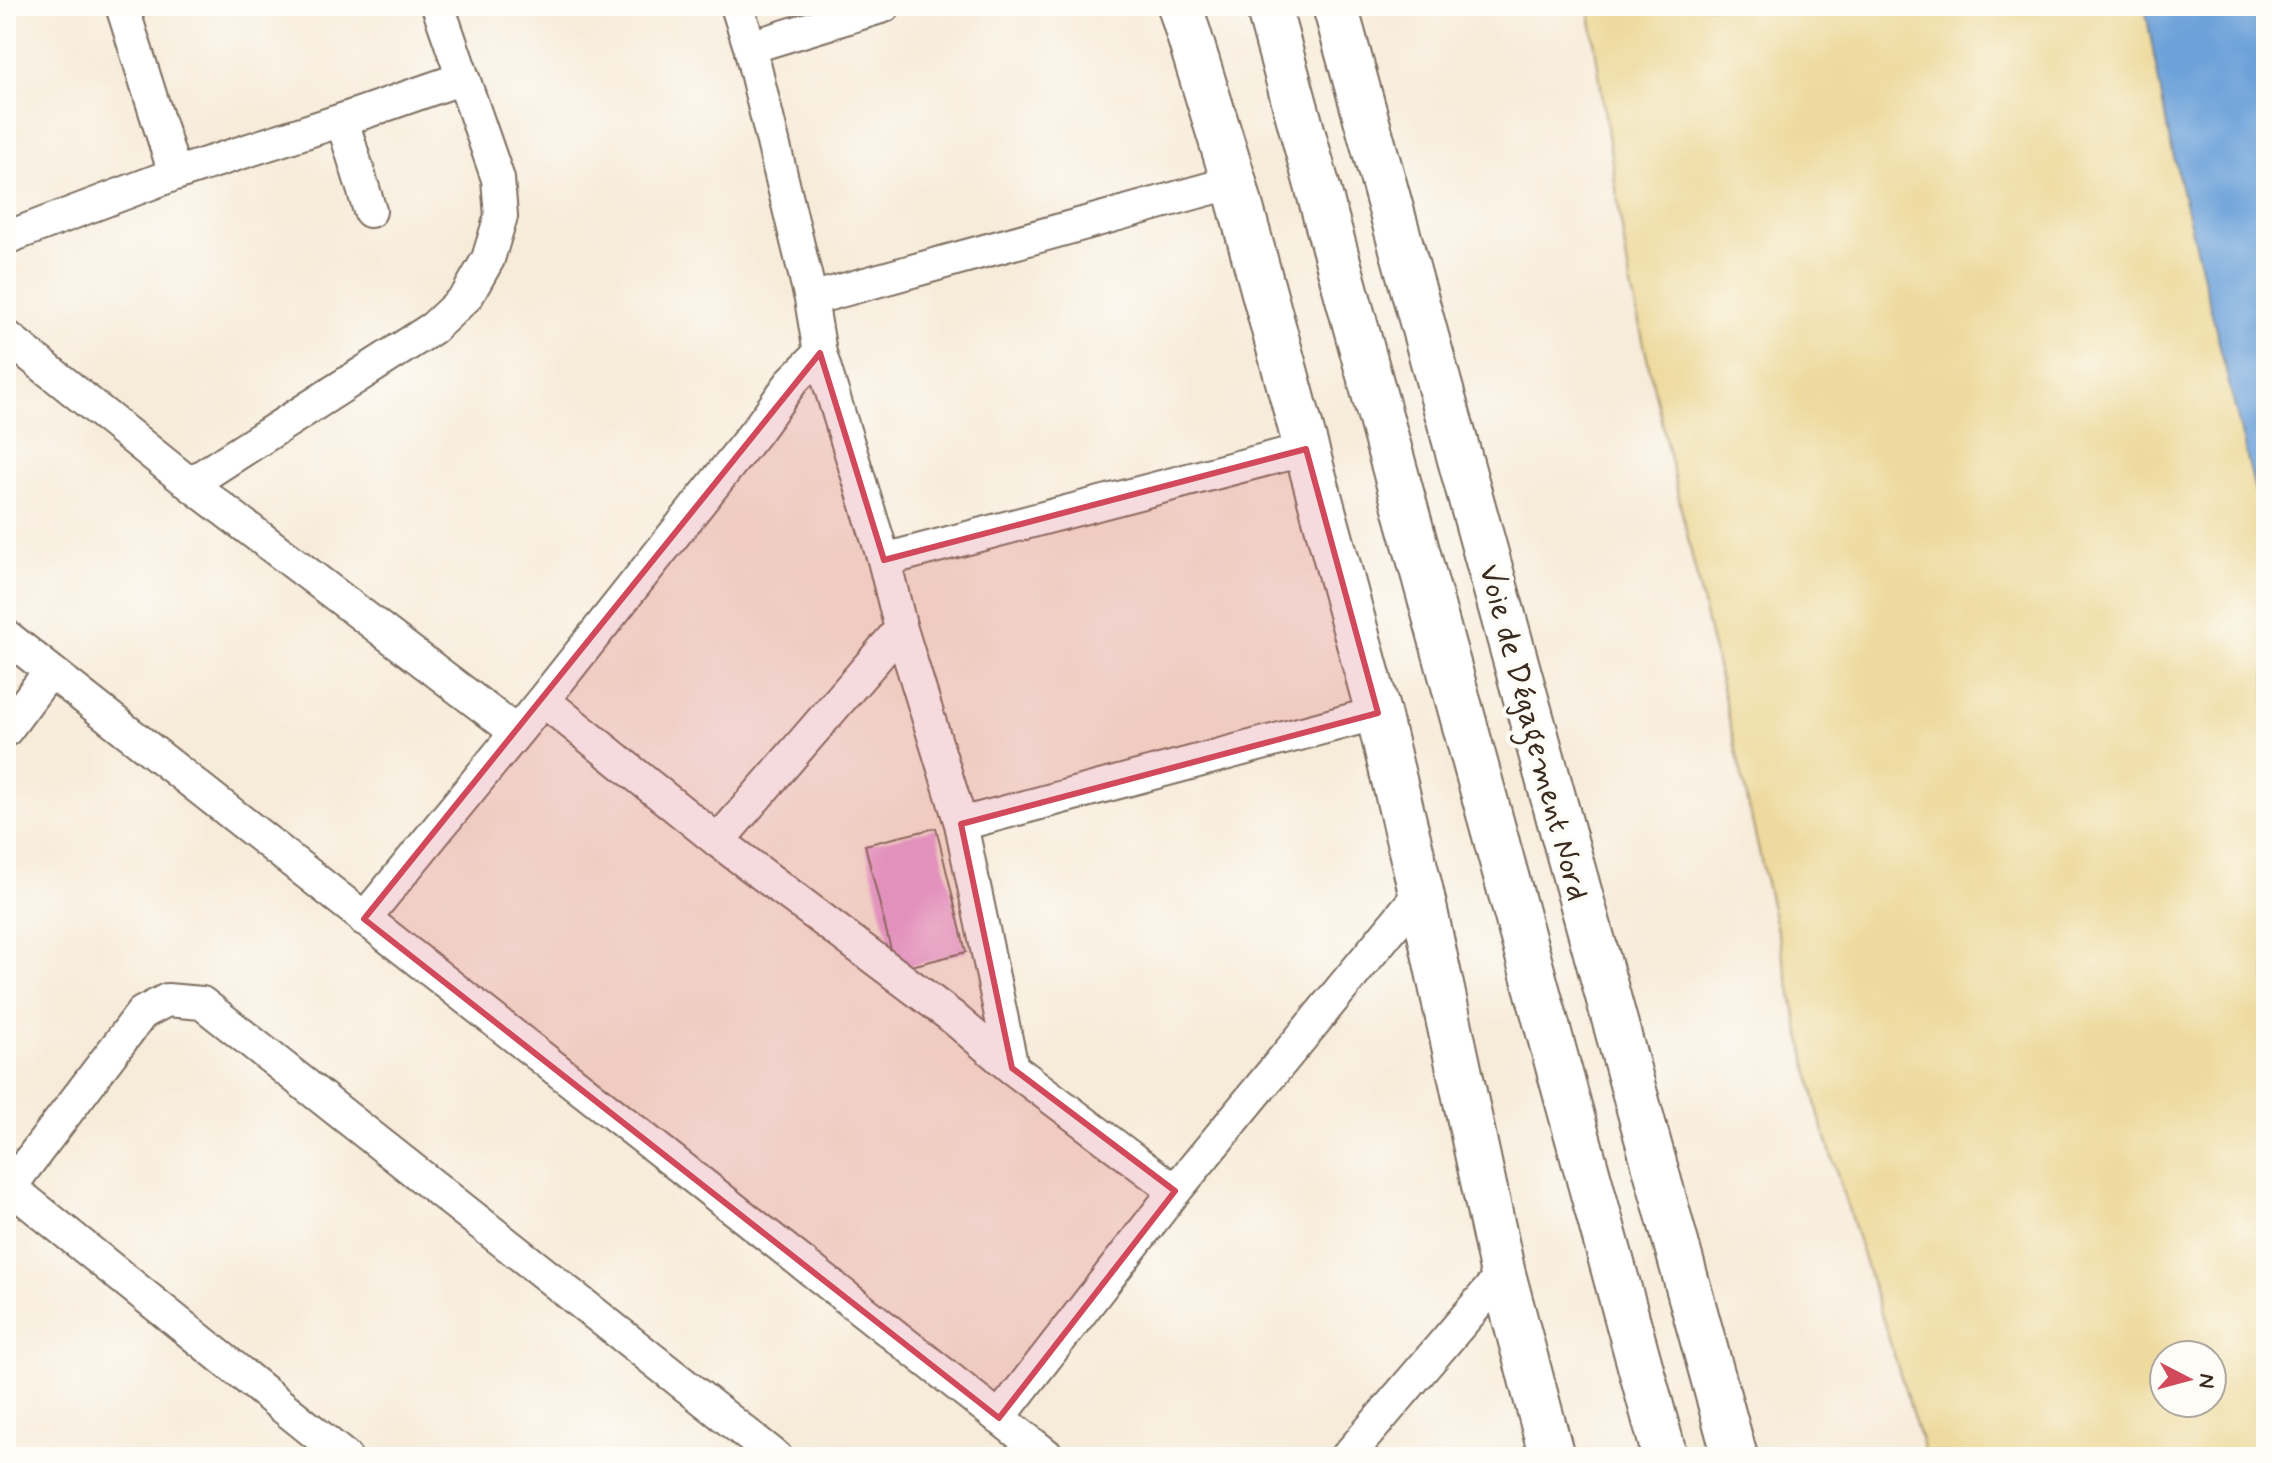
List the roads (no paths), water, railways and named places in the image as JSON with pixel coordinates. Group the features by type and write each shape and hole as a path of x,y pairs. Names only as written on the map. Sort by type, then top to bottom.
{"main road":[{"path":"1180,6 1234,182 1378,713 1421,892 1503,1274 1552,1457"},
{"name":"Voie de Dégagement Nord","path":"1268,6 1665,1457"},
{"name":"Voie de Dégagement Nord","path":"1335,6 1735,1457"}],"street":[{"path":"122,6 175,174"},
{"path":"190,484 433,328 467,296 488,259 501,216 498,179 438,6"},
{"path":"737,6 750,47 811,299 820,353 961,824 1012,1068"},
{"path":"750,47 884,6"},
{"path":"6,238 175,174 463,78"},
{"path":"342,120 370,211"},
{"path":"811,299 1234,182"},
{"path":"6,336 190,484 516,732"},
{"path":"364,919 543,700 757,430 793,380 820,353"},
{"path":"884,560 1306,449"},
{"path":"718,841 901,629"},
{"path":"6,636 1049,1457"},
{"path":"6,730 50,671"},
{"path":"543,700 718,841 951,1016 1012,1068 1175,1191"},
{"path":"961,824 1378,713"},
{"path":"999,1418 1175,1191 1421,892"},
{"path":"345,1457 7,1188 142,1013 167,1000 202,1003 776,1457"},
{"path":"1347,1457 1503,1274"}],"water":[{"path":"2145,6 2266,6 2266,535 2169,137"}]}
